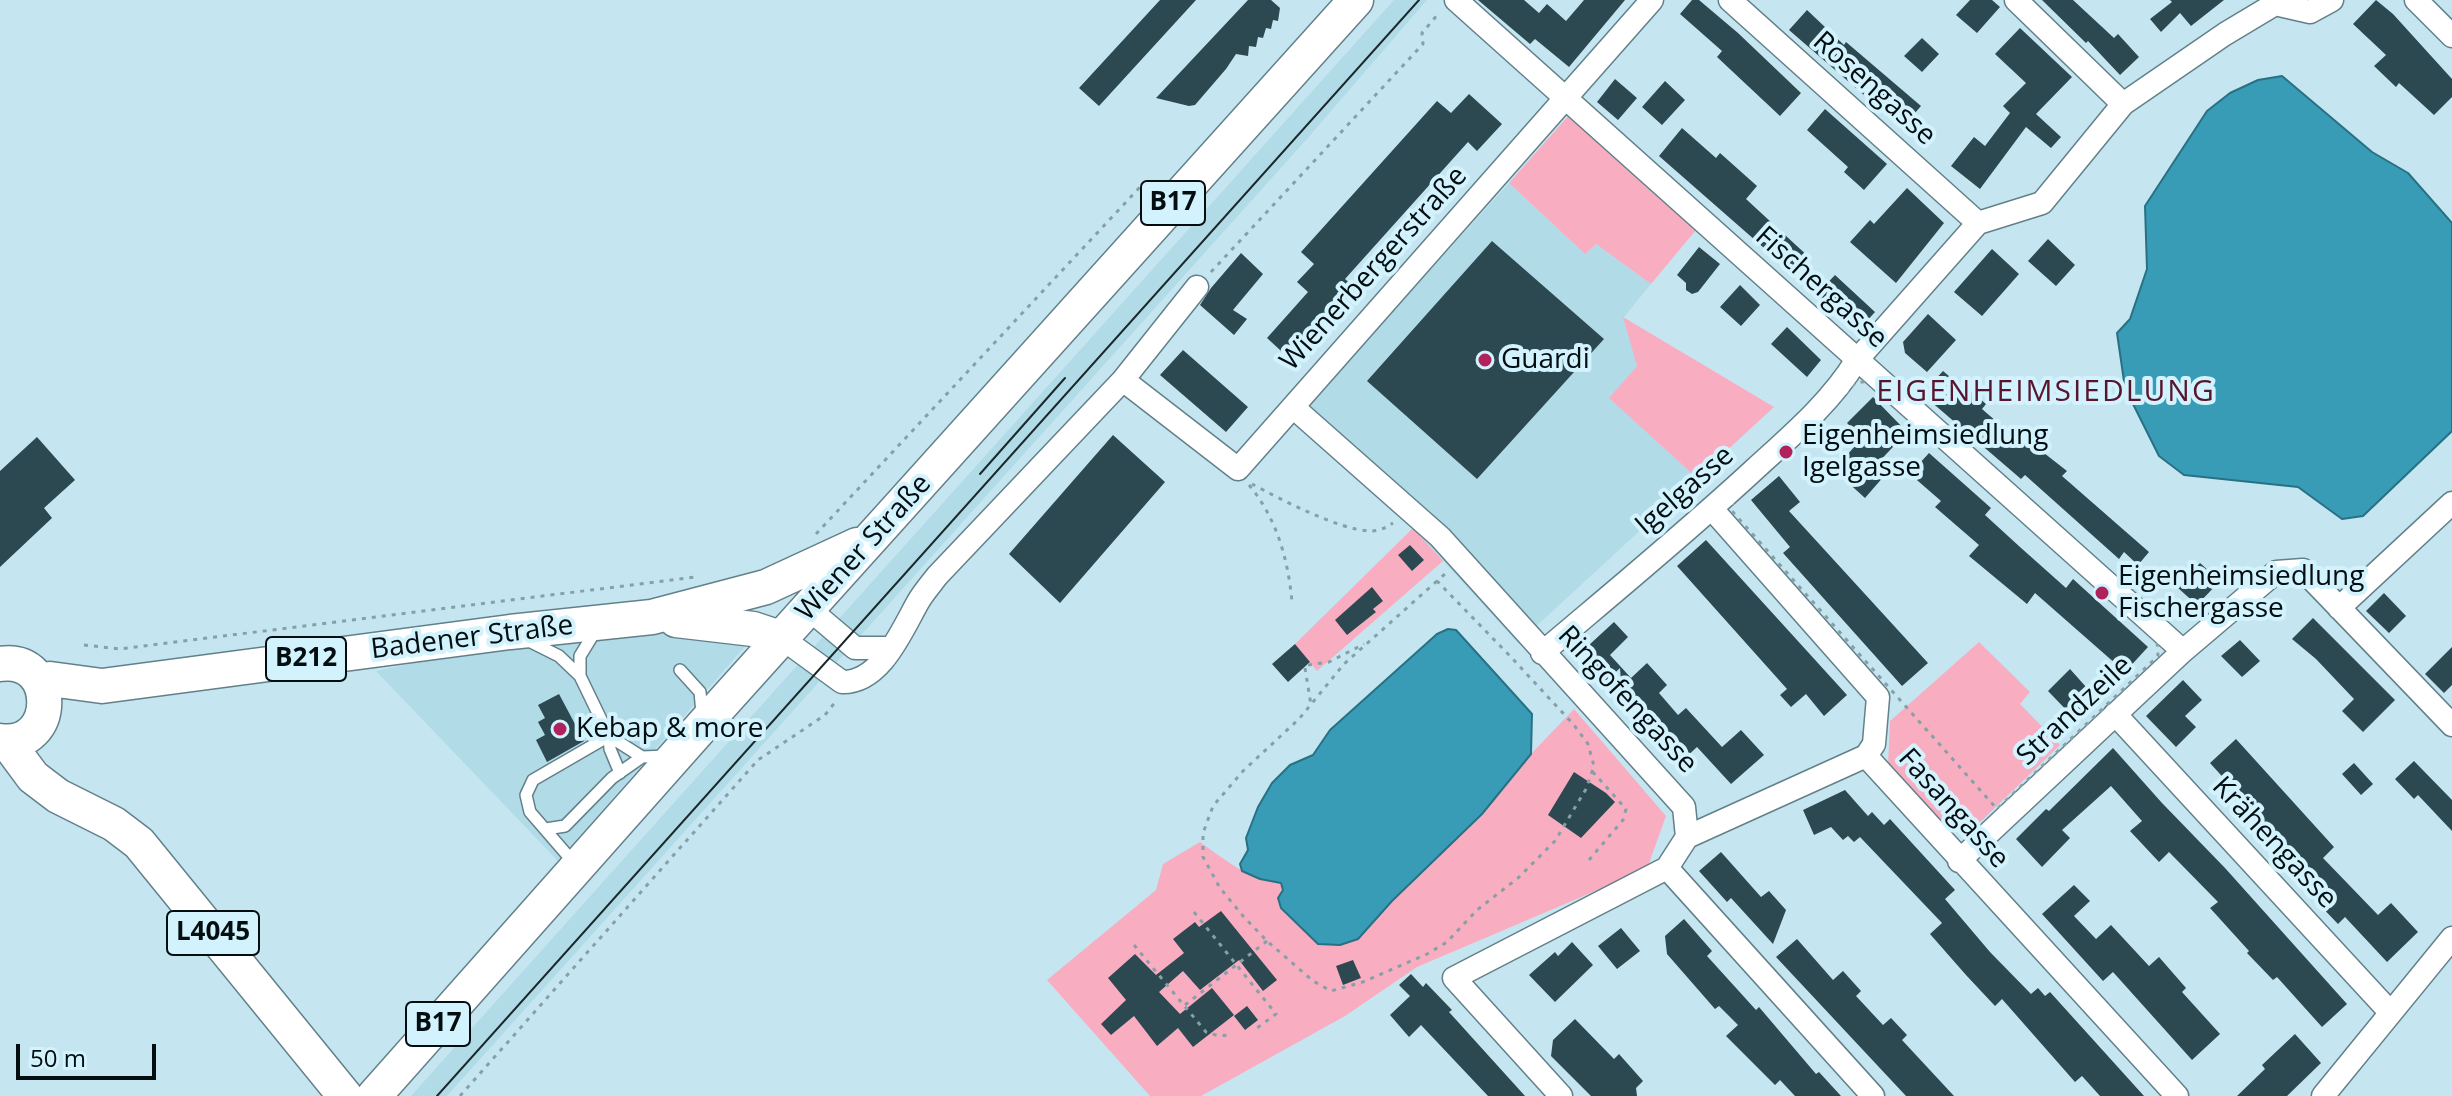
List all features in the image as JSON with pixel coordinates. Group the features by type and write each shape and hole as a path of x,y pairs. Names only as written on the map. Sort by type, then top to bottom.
{"main road":[{"name":"Wiener Straße","path":"374,1096 703,725 1356,0"},
{"name":"B212","path":"652,617 766,587 873,537"},
{"name":"B212","path":"652,617 753,629 783,639"},
{"name":"Badener Straße","path":"39,681 50,679 102,686 510,632 652,617"},
{"name":"B212","path":"0,664 22,666 39,681"},
{"path":"22,732 45,697 39,681"},
{"name":"Badener Straße","path":"22,732 102,686"},
{"name":"L4045","path":"22,732 33,777 58,796 114,824 139,843 345,1096"}],"street":[{"name":"Wienerbergerstraße","path":"1123,380 1238,469 1652,0"},
{"name":"Rosengasse","path":"1730,0 1978,223"},
{"path":"2016,0 2123,104"},
{"path":"1978,223 2042,203 2123,104 2273,2 2310,12 2332,0"},
{"path":"2416,0 2452,36"},
{"name":"Fischergasse","path":"1448,6 1566,98 2183,651"},
{"name":"Igelgasse","path":"1542,653 1712,509 1790,437 1847,377 1856,361 1978,223"},
{"path":"783,639 842,682 850,683 869,673 905,629 918,601 937,576 1123,380 1197,287"},
{"name":"Ringofengasse","path":"1293,407 1440,537 1456,565 1684,807 1687,837"},
{"path":"2452,503 2339,608 2452,725"},
{"name":"Fasangasse","path":"1712,509 1878,697 1874,744 1866,756 2177,1096"},
{"name":"Strandzeile","path":"1959,861 2183,651 2276,572 2303,570 2339,608"},
{"path":"809,609 855,648 890,648"},
{"name":"Krähengasse","path":"2115,714 2390,1012"},
{"path":"1561,1096 1454,978 1667,868 1687,837 1866,756"},
{"path":"1667,868 1873,1096"},
{"path":"2323,1096 2452,938"}],"lane":[{"path":"580,676 580,656 591,634 604,622"},
{"path":"510,632 548,649 580,676 609,736 610,749 620,773"},
{"path":"680,670 700,692 703,725"},
{"path":"609,736 642,757 676,756"},
{"path":"578,868 530,812 526,795 533,780 609,736"},
{"path":"546,829 565,826 620,773 642,757"}],"path":[{"path":"1197,287 1423,44 1422,33 1448,6"},
{"path":"815,535 1141,186 1176,200"},
{"path":"1869,381 2157,640 2158,656 1997,809 1732,511 1733,500 1855,383 1869,381"},
{"path":"1292,602 1289,571 1280,539 1261,500 1245,481 1279,498 1368,531 1383,529 1401,518"},
{"path":"1437,581 1574,725 1593,755 1592,771 1580,799 1555,841 1518,878 1477,910 1447,942 1363,982 1331,991 1313,981 1267,941 1220,888 1203,857 1203,833 1213,806 1224,791 1311,705 1344,664 1370,640 1437,581 1456,565"},
{"path":"84,645 120,649 696,577"},
{"path":"1311,705 1306,667 1349,654 1370,640"},
{"path":"460,1096 758,760 825,715 850,683"},
{"path":"1589,860 1623,820 1626,809 1592,771"},
{"path":"1194,912 1276,1014 1253,1031"},
{"path":"1185,1005 1267,941"},
{"path":"1134,945 1206,1032 1228,1035"}],"shaded area":[{"path":"1394,0 1427,0 1306,140 447,1096 411,1096"},
{"path":"1569,115 1696,230 1651,284 1596,244 1585,254 1509,183"},
{"path":"1509,183 1584,253 1596,244 1651,284 1624,317 1637,366 1610,398 1697,478 1518,643 1413,528 1294,421"},
{"path":"1623,317 1774,407 1697,478 1609,398 1637,366"},
{"path":"1413,528 1443,561 1317,671 1295,644"},
{"path":"661,634 740,635 748,643 558,861 376,671 483,648"},
{"path":"1979,642 2030,692 2020,704 2060,745 1974,828 1949,830 1888,765 1890,721"},
{"path":"1574,709 1666,816 1647,869 1417,967 1345,1016 1201,1096 1150,1096 1047,980 1156,890 1163,864 1200,842 1248,873 1281,882 1283,890 1358,939 1392,901 1482,814 1531,754"}],"water":[{"path":"2282,76 2372,152 2408,173 2452,223 2452,431 2363,516 2342,519 2298,487 2184,475 2159,456 2125,388 2117,333 2130,319 2147,269 2145,206 2207,111 2230,93 2258,80"},
{"path":"1448,629 1456,630 1532,714 1531,754 1482,814 1392,901 1358,939 1340,945 1318,944 1281,908 1278,898 1283,890 1281,883 1242,871 1240,864 1248,850 1246,838 1258,807 1272,783 1290,765 1313,755 1330,730 1437,634"}],"building":[{"path":"1160,0 1196,0 1099,106 1079,88"},
{"path":"1248,0 1271,0 1280,8 1278,21 1273,20 1271,29 1266,28 1263,38 1258,37 1256,47 1249,46 1248,56 1236,54 1195,105 1156,98"},
{"path":"1478,0 1524,0 1539,13 1547,4 1566,21 1584,0 1625,0 1569,67 1535,39 1530,44"},
{"path":"1692,0 1699,0 1738,33 1801,93 1780,116 1717,57 1722,51 1680,14"},
{"path":"1970,0 1992,0 2000,7 1977,33 1956,15"},
{"path":"2042,0 2073,0 2114,38 2118,34 2139,57 2120,75"},
{"path":"2170,0 2224,0 2191,26 2180,13 2161,32 2150,19 2172,2"},
{"path":"2376,0 2393,14 2452,79 2452,97 2434,115 2399,83 2396,87 2374,66 2386,55 2353,24"},
{"path":"1807,10 1844,45 1846,42 1921,106 1902,128 1789,30"},
{"path":"2020,28 2072,77 2036,114 2061,137 2051,148 2026,127 1980,189 1951,166 1974,137 1985,146 2010,113 2003,106 2026,83 1995,54"},
{"path":"1922,38 1939,54 1922,72 1904,56"},
{"path":"1615,79 1637,98 1618,120 1597,102"},
{"path":"1665,81 1685,100 1662,125 1642,107"},
{"path":"1469,94 1502,124 1477,151 1468,142 1345,279 1355,288 1293,362 1267,338 1308,292 1297,282 1314,264 1301,252 1437,101 1451,113"},
{"path":"1825,109 1887,164 1864,190 1844,172 1848,167 1807,130"},
{"path":"1682,128 1716,158 1720,153 1757,186 1746,199 1811,259 1796,276 1659,156"},
{"path":"1907,188 1944,223 1896,283 1850,242 1870,220 1874,224"},
{"path":"2048,239 2075,265 2056,286 2028,261"},
{"name":"Guardi","path":"1492,241 1604,339 1477,479 1367,381"},
{"path":"1699,247 1720,264 1698,292 1692,294 1677,275"},
{"path":"1992,249 2019,274 1982,316 1954,292"},
{"path":"1241,253 1263,274 1233,310 1247,319 1234,335 1200,305"},
{"path":"1835,275 1875,312 1856,333 1815,296"},
{"path":"1740,285 1760,305 1741,326 1720,307"},
{"path":"1928,314 1956,340 1927,372 1905,353 1903,342"},
{"path":"1787,327 1821,360 1807,377 1771,344"},
{"path":"1183,350 1248,407 1226,432 1160,375"},
{"path":"1943,371 1986,404 1982,409 2019,441 2027,431 2047,449 2044,453 2067,471 2062,476 2149,552 2138,565 2124,552 2119,559 2025,475 2021,479 1922,394"},
{"path":"1873,397 1907,432 1875,466 1885,475 1865,498 1834,470 1862,438 1847,423"},
{"path":"1113,435 1165,482 1060,603 1009,554"},
{"path":"37,437 75,480 44,508 52,518 0,567 0,471"},
{"path":"1929,453 1991,508 1985,515 2066,588 2073,579 2148,647 2125,672 2035,593 2027,604 1969,556 1979,545 1935,507 1941,501 1910,474"},
{"path":"1779,476 1800,502 1789,511 1928,663 1902,686 1783,553 1790,547 1751,500"},
{"path":"1706,540 1847,695 1824,716 1806,694 1791,707 1780,695 1787,689 1677,566"},
{"path":"1410,545 1424,560 1412,571 1398,555"},
{"path":"2200,563 2220,581 2197,605 2178,588"},
{"path":"1372,587 1383,601 1373,609 1376,612 1347,635 1335,620"},
{"path":"2384,593 2406,616 2389,633 2366,611"},
{"path":"2313,618 2395,700 2363,732 2342,711 2354,699 2292,639"},
{"path":"1614,622 1628,637 1610,655 1631,678 1647,663 1667,685 1659,693 1678,715 1686,708 1722,747 1741,730 1764,755 1731,784 1697,747 1682,761 1622,693 1620,668 1602,685 1576,657"},
{"path":"2240,640 2260,661 2242,677 2221,656"},
{"path":"1295,644 1310,662 1288,682 1272,664"},
{"path":"2452,647 2452,685 2444,693 2425,674"},
{"path":"2070,669 2095,697 2074,718 2048,691"},
{"path":"2183,680 2202,700 2185,716 2196,727 2176,747 2146,716"},
{"name":"Kebap & more","path":"559,694 584,741 547,762 536,740 545,735 538,722 545,718 538,705"},
{"path":"2236,739 2334,847 2323,858 2378,915 2391,903 2418,932 2387,962 2345,917 2338,924 2313,898 2323,888 2210,763"},
{"path":"2113,748 2347,1004 2322,1027 2277,977 2273,980 2247,953 2249,951 2210,908 2218,902 2169,852 2159,862 2130,831 2142,821 2111,786 2062,830 2070,838 2042,867 2016,839"},
{"path":"2414,761 2452,800 2452,831 2418,795 2414,799 2395,779"},
{"path":"2354,763 2373,784 2361,795 2342,774"},
{"path":"1574,772 1615,802 1581,838 1548,815"},
{"path":"1845,790 1868,816 1872,812 1884,825 1890,819 1955,890 1945,899 1990,952 2031,994 2038,988 2045,996 2050,992 2144,1096 2100,1096 2082,1076 2075,1082 2002,999 1995,1006 1930,934 1942,923 1860,837 1854,842 1848,836 1843,840 1831,827 1814,835 1803,810"},
{"path":"1721,852 1761,897 1769,891 1786,910 1773,944 1731,898 1727,902 1699,871"},
{"path":"2074,885 2090,901 2074,916 2096,939 2111,925 2149,966 2159,957 2186,988 2182,992 2220,1034 2192,1060 2113,972 2103,981 2042,914"},
{"path":"1221,911 1277,980 1263,991 1239,960 1200,990 1183,971 1159,992 1180,1014 1212,988 1234,1015 1193,1047 1178,1028 1157,1046 1134,1016 1111,1035 1101,1024 1126,1000 1108,978 1135,954 1156,975 1184,953 1173,939 1195,922 1199,927"},
{"path":"1684,919 1712,951 1707,956 1756,1010 1759,1007 1816,1074 1819,1072 1841,1096 1795,1096 1780,1080 1775,1085 1726,1036 1738,1025 1719,1006 1715,1009 1667,954 1665,936"},
{"path":"1621,928 1640,951 1617,969 1598,946"},
{"path":"1797,939 1833,980 1843,971 1861,991 1856,996 1883,1025 1891,1018 1907,1035 1902,1040 1954,1096 1906,1096 1776,957"},
{"path":"1572,942 1593,965 1555,1002 1529,975 1555,952 1558,956"},
{"path":"1353,960 1361,978 1343,985 1336,966"},
{"path":"1411,974 1423,987 1426,983 1452,1010 1449,1012 1525,1096 1488,1096 1421,1025 1409,1037 1390,1015 1410,996 1399,985"},
{"path":"1247,1006 1258,1020 1245,1030 1234,1016"},
{"path":"1575,1019 1614,1059 1619,1054 1643,1081 1636,1088 1637,1096 1591,1096 1551,1056 1553,1040"},
{"path":"2295,1034 2321,1063 2287,1096 2237,1096 2265,1069 2262,1065"}],"tram line":[{"path":"437,1096 1419,0"},
{"path":"980,474 1065,378"}],"place":[{"name":"Guardi","path":"1485,360"},
{"name":"Eigenheimsiedlung Igelgasse","path":"1786,452"},
{"name":"Eigenheimsiedlung Fischergasse","path":"2102,593"},
{"name":"Kebap & more","path":"560,729"}],"district":[{"name":"EIGENHEIMSIEDLUNG","path":"2046,392"}]}
